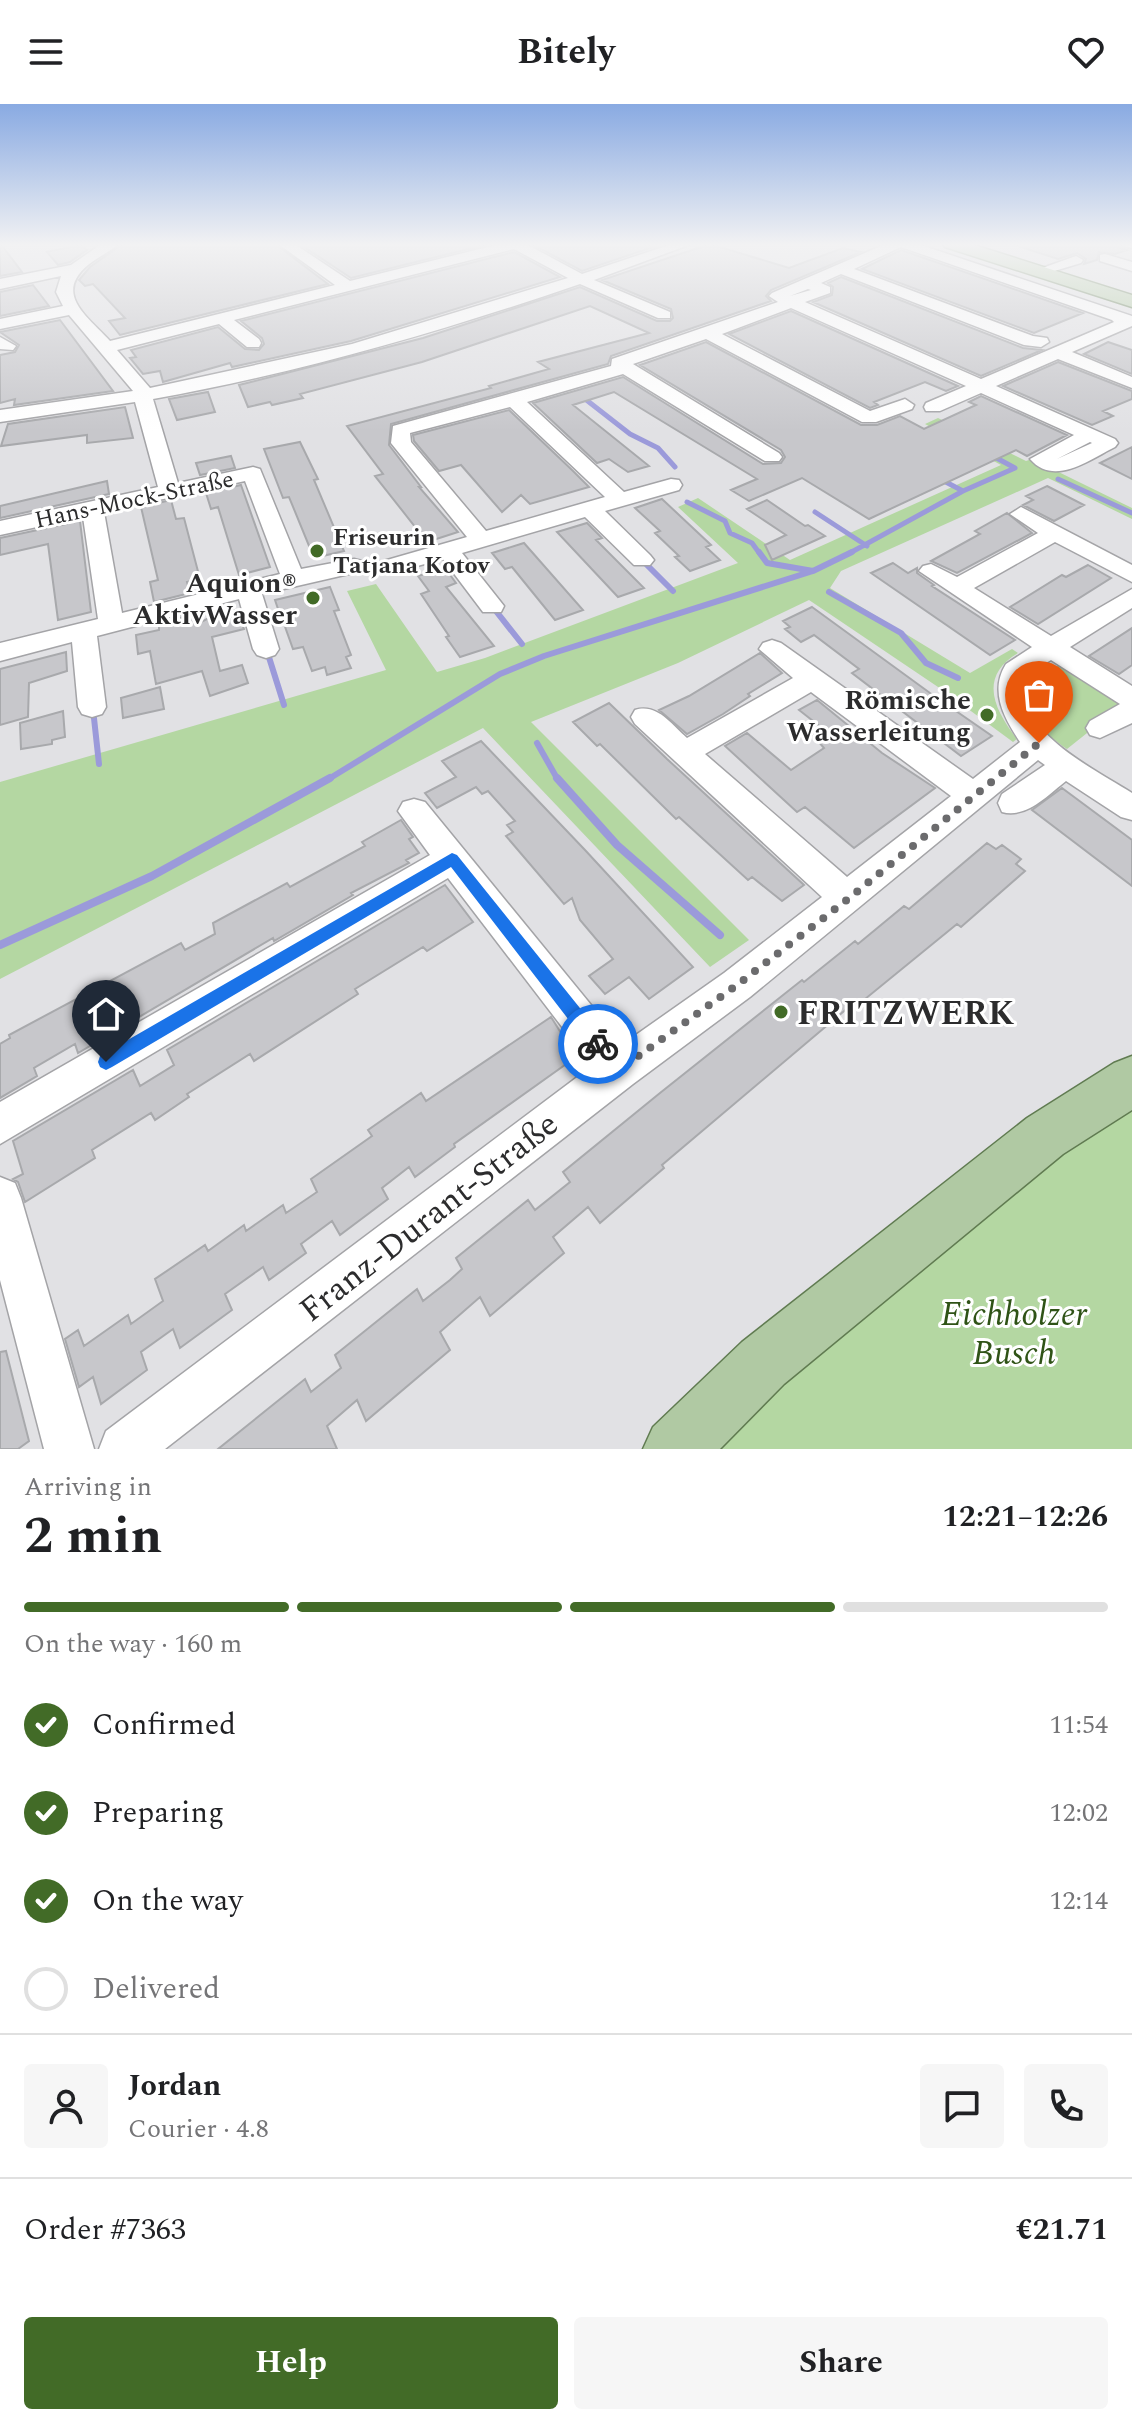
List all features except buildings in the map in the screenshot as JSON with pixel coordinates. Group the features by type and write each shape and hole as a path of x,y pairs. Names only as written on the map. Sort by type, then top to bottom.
{"main road":[{"path":"675,1449 775,1353 1045,1136 1132,1081"}],"street":[{"path":"72,306 145,396 170,492"},
{"path":"108,347 275,306"},
{"path":"0,416 145,396 355,349 494,306"},
{"path":"642,306 664,315"},
{"path":"772,457 618,363 669,346 716,337 783,306"},
{"path":"800,306 1132,454"},
{"path":"938,306 1065,351 1123,324 1128,309"},
{"path":"0,324 73,309"},
{"path":"223,319 253,343"},
{"path":"95,333 135,323"},
{"path":"716,337 869,418 905,405 921,413 932,411 933,407 1053,348"},
{"path":"1053,348 1131,382"},
{"path":"481,540 401,443 398,435 406,428 571,385 626,367"},
{"path":"514,400 618,498"},
{"path":"1082,431 1085,437 1040,459 1058,467 1108,443"},
{"name":"Hans-Mock-Straße","path":"0,528 253,473 293,578"},
{"path":"388,567 671,485"},
{"path":"588,507 642,560"},
{"path":"93,509 111,624"},
{"path":"1021,514 1132,575"},
{"path":"957,587 1054,533"},
{"path":"448,550 492,606"},
{"path":"0,652 293,578 354,566"},
{"path":"931,571 1132,699"},
{"path":"249,590 266,649"},
{"path":"1132,597 1015,670 1009,686 1014,714 1053,754 1132,808"},
{"path":"84,631 92,707"},
{"path":"772,649 994,800"},
{"path":"685,752 812,679"},
{"path":"1100,728 1132,710"},
{"path":"645,717 848,899"},
{"name":"Franz-Durant-Straße","path":"149,1441 619,1070 737,985 848,899 994,800 1053,754"},
{"path":"414,811 619,1070"},
{"path":"0,1124 452,859"},
{"path":"0,1198 69,1449"}],"green space":[{"path":"938,418 1132,508 1132,519 1048,478 841,571 830,588 970,673 1012,649 1018,653 998,672 994,683 997,705 1017,739 1013,742 809,600 678,663 531,722 749,940 710,967 483,728 0,979 0,782 386,670 347,591 376,584 437,672 485,658 738,563 678,507 698,498 790,560 1001,465 925,424"},
{"path":"1063,662 1126,702 1067,749 1034,719 1026,697 1028,686 1036,674 1051,663 1056,667"},
{"name":"Eichholzer Busch","path":"1132,1102 1132,1449 710,1449 1051,1150"}],"waterway":[{"path":"580,395 630,434 658,448 675,467"},
{"path":"963,491 1015,468 991,455"},
{"path":"940,479 963,491"},
{"path":"1058,479 1132,513"},
{"path":"865,545 963,491"},
{"path":"687,502 725,521 730,533 752,543 760,554"},
{"path":"815,512 865,545"},
{"path":"849,554 865,545"},
{"path":"759,552 767,563 813,571"},
{"path":"813,571 849,554"},
{"path":"642,560 673,591"},
{"path":"327,780 500,674 544,656 813,571"},
{"path":"829,592 901,633 926,663 958,678"},
{"path":"492,606 522,644"},
{"path":"267,651 284,705"},
{"path":"93,709 99,764"},
{"path":"537,743 558,780"},
{"path":"0,945 152,876 330,778"},
{"path":"557,778 617,845 720,935"}],"way so far":[{"path":"598,1044 619,1070 737,985 848,899 1039,743"}],"place":[{"name":"Friseurin Tatjana Kotov","path":"317,551"},
{"name":"Aquion® AktivWasser","path":"313,598"},
{"name":"Römische Wasserleitung","path":"987,715"},
{"name":"FRITZWERK","path":"781,1012"}],"route":[{"path":"106,1062 452,859 598,1044"}]}
